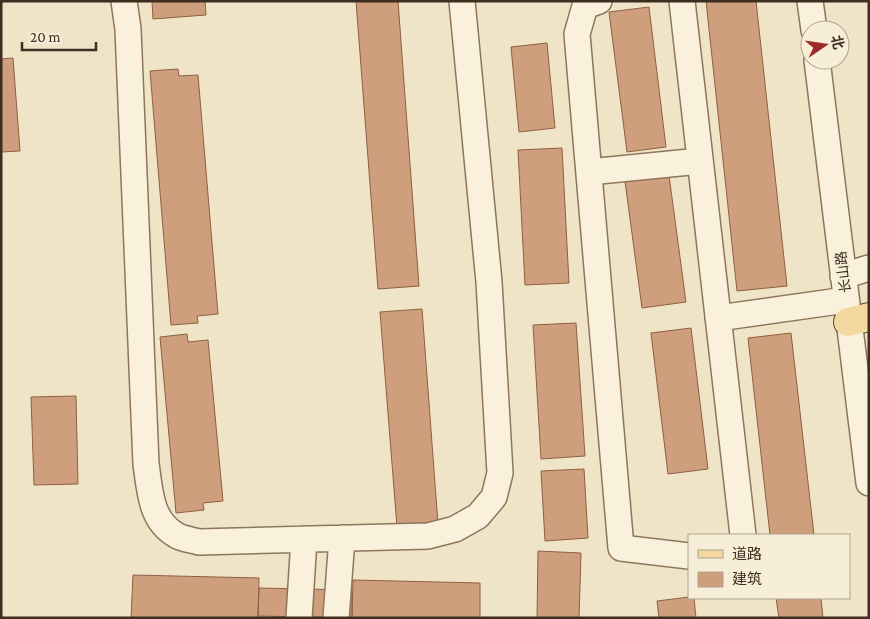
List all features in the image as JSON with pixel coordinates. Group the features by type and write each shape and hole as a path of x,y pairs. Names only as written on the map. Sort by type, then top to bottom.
{"street":[{"path":"124,1 128,29 146,464 152,504 162,523 176,536 199,542 428,536 455,530 478,516 494,497 500,473 489,282 462,1"},
{"path":"599,1 585,6 577,34 621,548 688,556"},
{"path":"682,1 743,534"},
{"path":"810,1 813,20"},
{"name":"长山路","path":"818,70 843,276 854,313 862,366 869,483"},
{"path":"589,172 700,161"},
{"path":"843,276 869,268"},
{"path":"718,318 854,313"},
{"path":"336,618 342,538"},
{"path":"299,618 304,539"}],"building":[{"path":"152,1 205,1 206,15 153,19"},
{"path":"356,1 398,1 419,286 378,289"},
{"path":"706,1 756,1 787,286 737,291"},
{"path":"649,7 666,147 627,152 609,12"},
{"path":"547,43 555,128 519,132 511,47"},
{"path":"13,58 20,151 1,152 1,59"},
{"path":"178,69 179,76 198,75 218,314 197,316 198,323 171,325 150,71"},
{"path":"562,148 569,283 525,285 518,150"},
{"path":"668,168 686,302 642,308 624,174"},
{"path":"422,309 438,524 397,527 380,312"},
{"path":"576,323 585,456 541,459 533,325"},
{"path":"691,328 708,469 668,474 651,333"},
{"path":"791,333 814,534 770,534 748,338"},
{"path":"187,334 188,342 208,340 223,501 203,503 204,510 176,513 160,337"},
{"path":"76,396 78,484 34,485 31,397"},
{"path":"584,469 588,538 545,541 541,471"},
{"path":"538,551 581,553 579,618 537,618"},
{"path":"133,575 259,578 258,618 131,618"},
{"path":"353,580 480,583 480,618 352,618"},
{"path":"259,588 352,590 352,618 258,616"},
{"path":"688,597 688,599 694,599 696,618 659,618 657,601"},
{"path":"776,599 821,599 823,618 779,618"}]}
